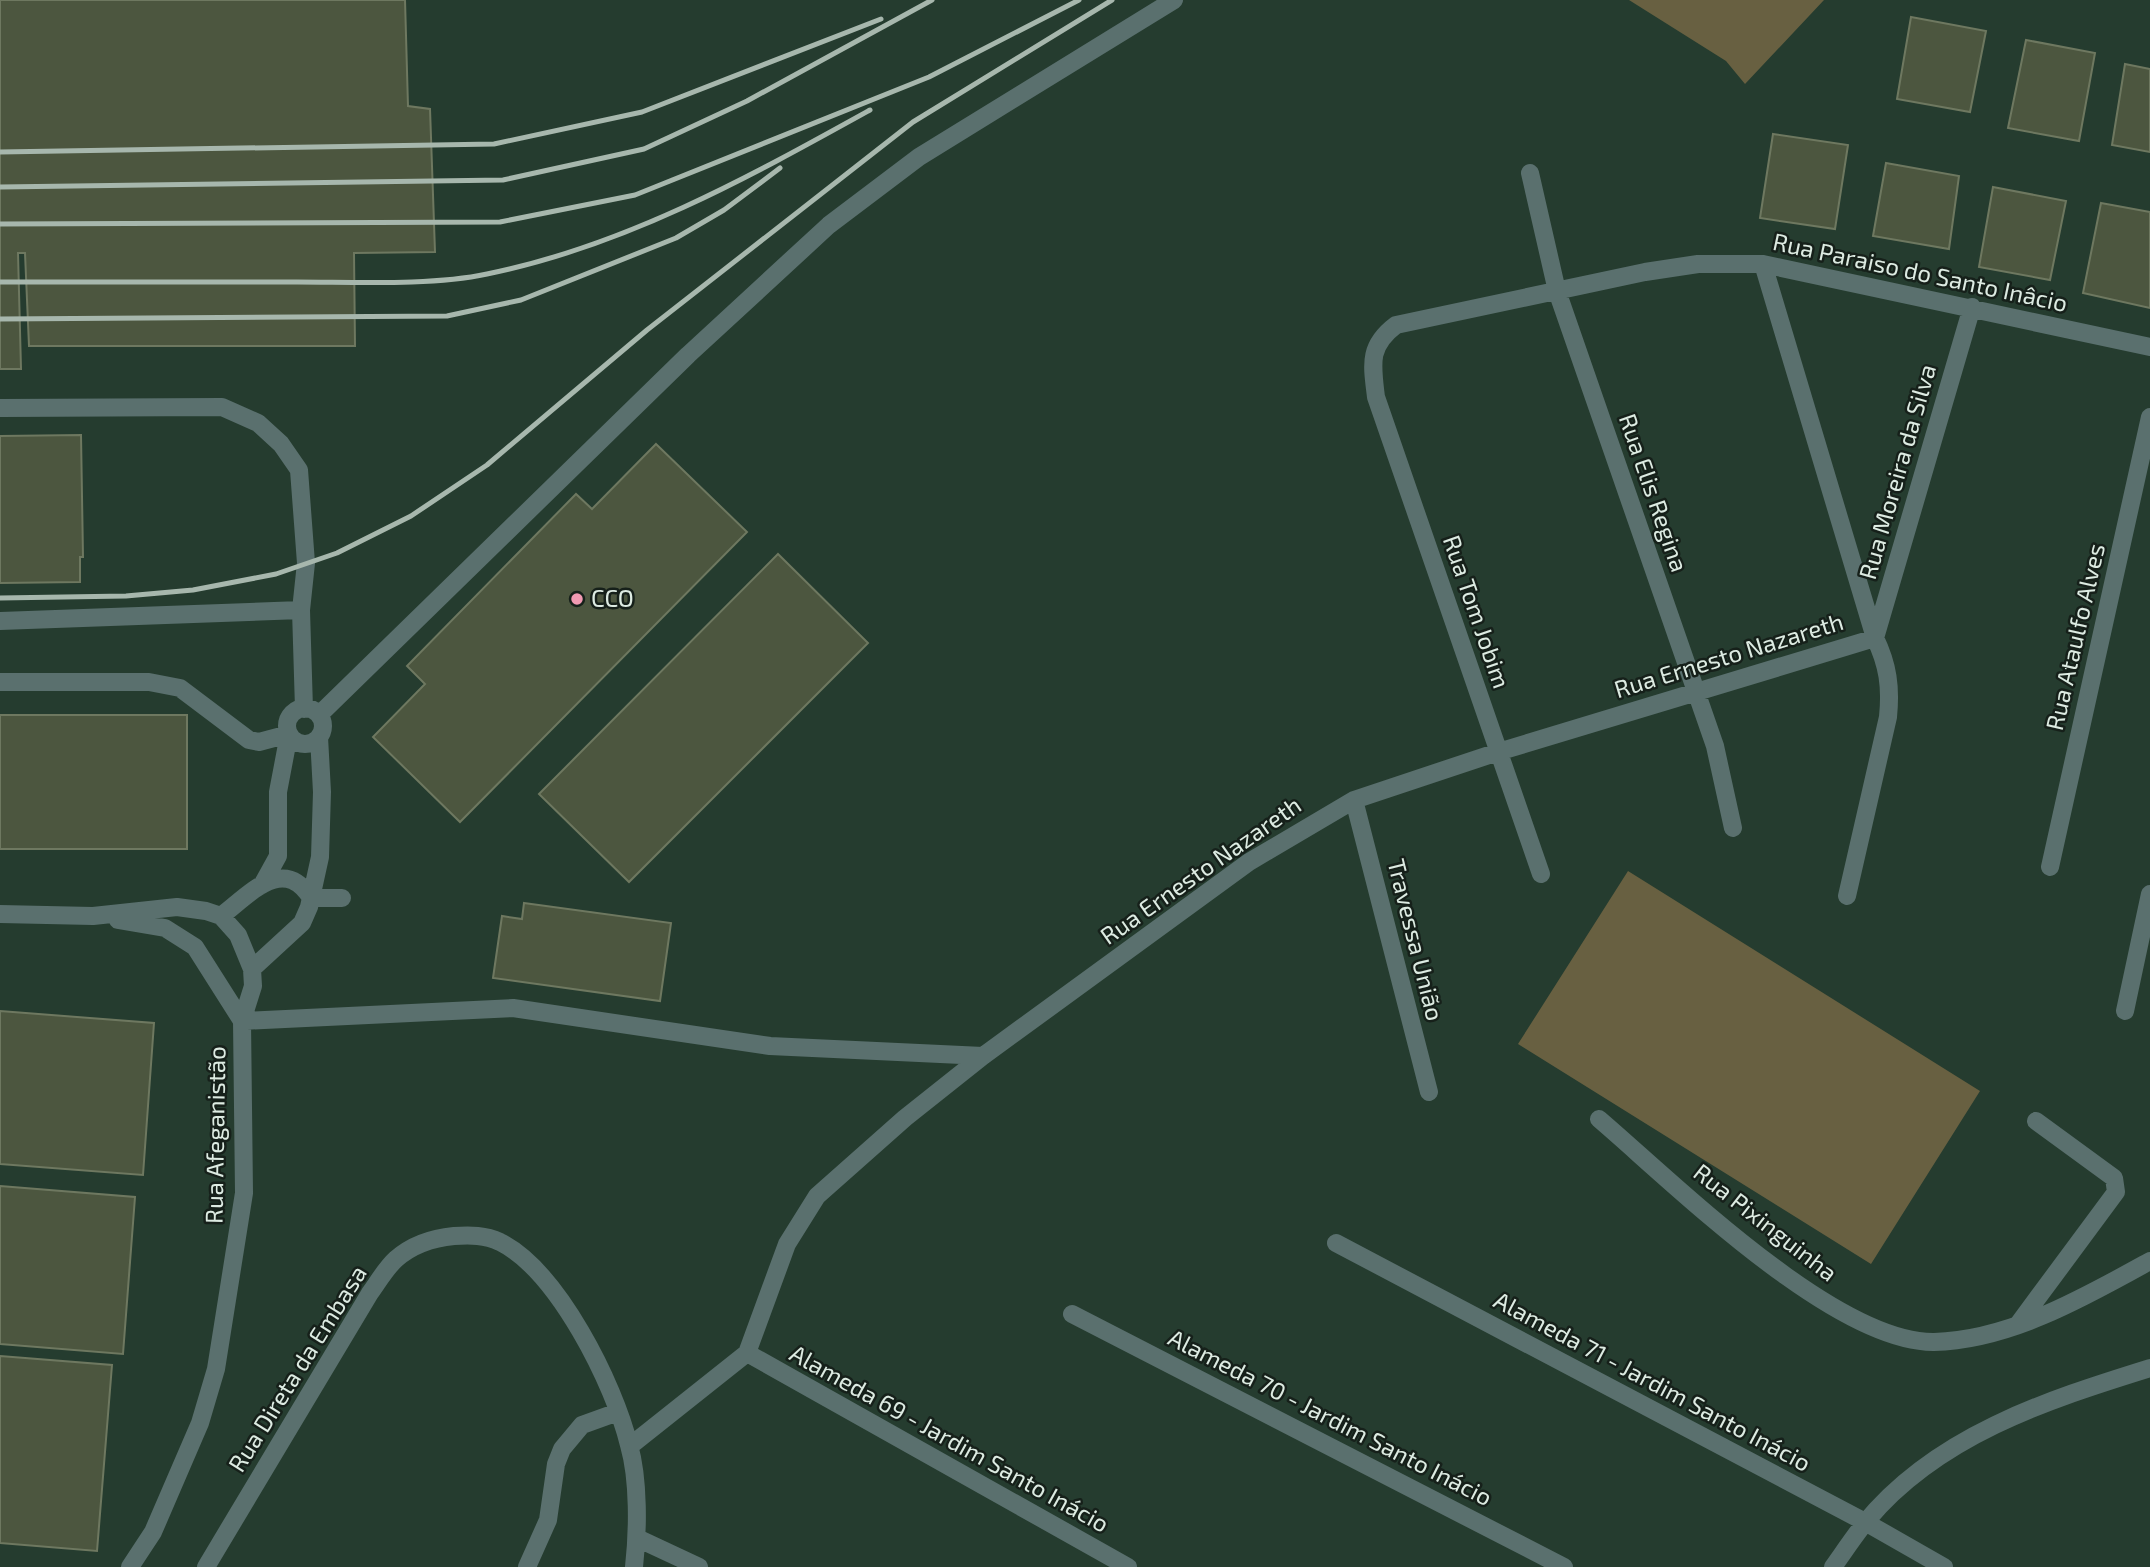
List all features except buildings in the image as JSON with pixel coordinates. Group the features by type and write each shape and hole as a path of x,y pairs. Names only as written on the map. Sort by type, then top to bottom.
{"street":[{"path":"262,885 278,856 278,792 289,734 289,718 311,712 697,346 829,225 919,157 1174,0"},
{"name":"Rua Elis Regina","path":"1530,173 1557,291 1720,762 1733,828"},
{"name":"Rua Paraiso do Santo Inâcio","path":"1373,364 1380,337 1396,326 1698,264 1763,264 2150,347"},
{"path":"1763,264 1875,638 1887,662 1890,691 1888,717 1847,896"},
{"name":"Rua Moreira da Silva","path":"1875,638 1972,307"},
{"name":"Rua Tom Jobim","path":"1373,364 1376,397 1541,874"},
{"path":"0,408 222,407 258,423 281,444 299,470 306,563 301,610 311,712 323,726 320,737 320,857 311,898 302,923 252,969"},
{"name":"Rua Ataulfo Alves","path":"2050,867 2150,417"},
{"path":"0,621 301,610"},
{"name":"Rua Ernesto Nazareth","path":"747,1353 787,1244 817,1196 905,1118 983,1056 1249,862 1354,800 1498,752 1875,638"},
{"path":"0,682 149,682 180,688 249,740 259,742 289,734 304,744 320,737"},
{"name":"Travessa União","path":"1354,800 1429,1093"},
{"path":"0,914 93,916 177,908 221,916 272,879 291,879 300,884 311,898"},
{"path":"2125,1011 2150,894"},
{"path":"311,898 342,898"},
{"path":"93,916 164,928 182,937 206,960 242,1021 513,1008 770,1046 983,1056"},
{"name":"Rua Afeganistão","path":"130,1567 159,1520 200,1423 216,1369 244,1193 242,1021 253,986 252,969 238,935 221,916"},
{"name":"Rua Pixinguinha","path":"1599,1119 1804,1291 1854,1319 1892,1335 1931,1342 1975,1338 2092,1293 2150,1261"},
{"path":"2019,1323 2116,1192 2113,1178 2036,1121"},
{"name":"Rua Direta da Embasa","path":"206,1567 370,1293 396,1259 425,1241 477,1234 501,1243 530,1264 556,1293 578,1327 618,1412 630,1446 637,1538 634,1567"},
{"name":"Alameda 71 - Jardim Santo Inácio","path":"1336,1243 1866,1522 1944,1567"},
{"name":"Alameda 70 - Jardim Santo Inácio","path":"1072,1314 1564,1567"},
{"path":"630,1446 747,1353"},
{"name":"Alameda 69 - Jardim Santo Inácio","path":"747,1353 1128,1567"},
{"path":"1833,1567 1866,1522 1939,1458 2007,1418 2057,1397 2150,1368"},
{"path":"527,1567 548,1520 556,1464 562,1449 582,1425 618,1412"},
{"path":"637,1538 699,1567"}],"shaded area":[{"path":"1629,0 1824,0 1745,84 1726,61"},
{"path":"1628,871 1980,1091 1871,1264 1518,1044"}],"railway":[{"path":"0,187 503,180 644,149 747,101 932,0"},
{"path":"0,224 500,222 635,195 929,77 1079,0"},
{"path":"0,598 126,596 193,590 276,574 337,553 411,516 487,465 647,330 913,122 1112,0"},
{"path":"0,152 494,144 642,112 881,19"},
{"path":"0,282 393,282 442,280 487,274 588,246 685,207 870,110"},
{"path":"0,319 447,316 521,300 676,238 724,210 780,168"}],"place":[{"name":"CCO","path":"577,599"}]}
